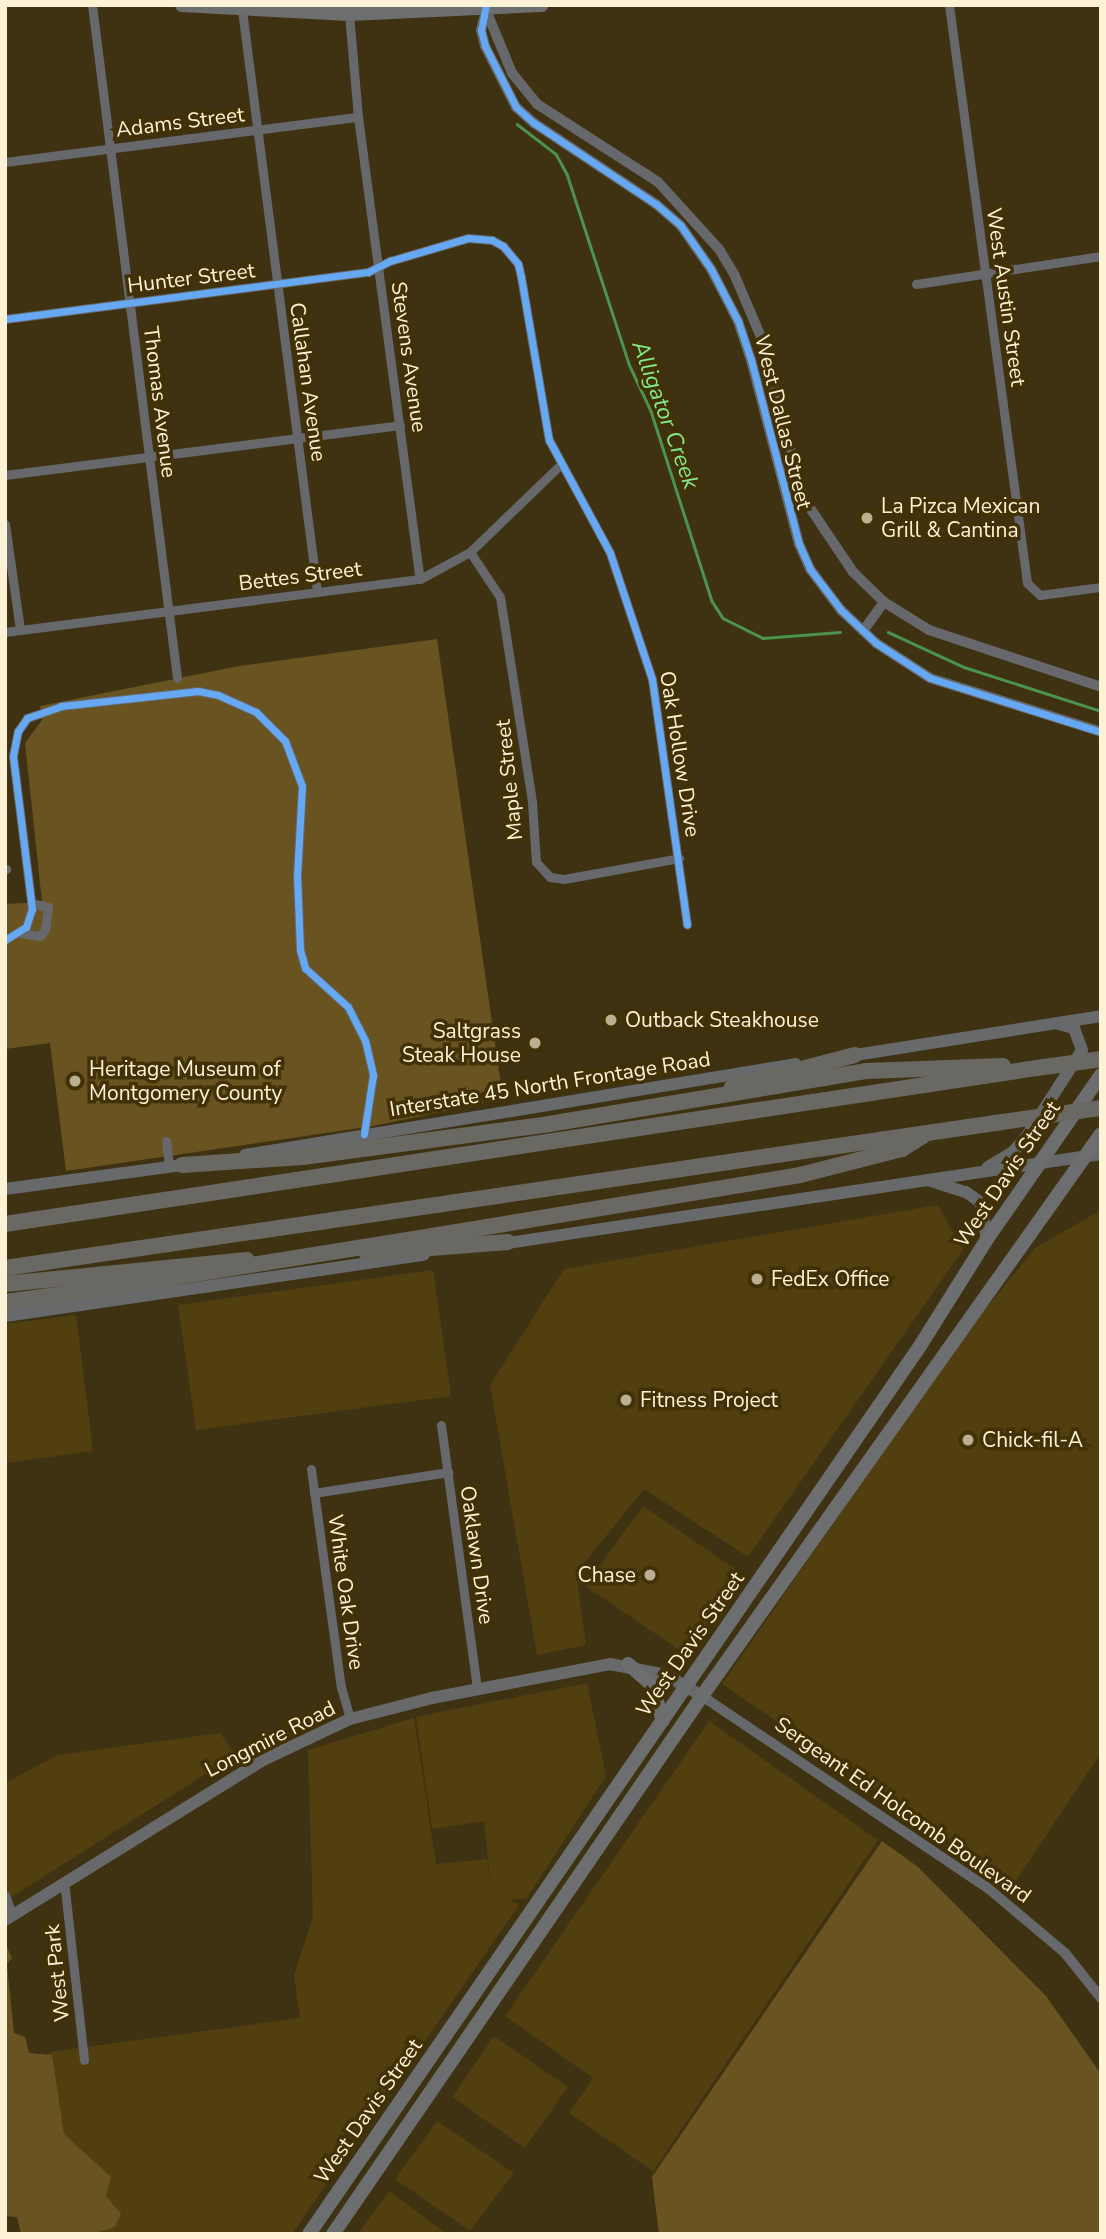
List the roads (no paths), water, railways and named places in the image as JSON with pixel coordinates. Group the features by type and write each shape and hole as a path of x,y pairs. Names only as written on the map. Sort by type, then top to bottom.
{"highway":[{"path":"399,1165 635,1113 855,1055"},
{"path":"5,1224 1101,1059"},
{"path":"175,1166 303,1157 549,1124 866,1071 970,1064 1037,1068"},
{"path":"5,1269 1101,1108"},
{"path":"5,1302 101,1289 800,1175 902,1149 928,1133"},
{"path":"5,1284 228,1261 508,1242"}],"main road":[{"path":"182,5 349,14 542,5"},
{"path":"1069,1020 1101,1005"},
{"name":"Interstate 45 North Frontage Road","path":"5,1189 175,1166 1101,1016"},
{"path":"981,1171 1019,1144 1082,1050 1073,1028 1054,1023"},
{"name":"West Davis Street","path":"309,2234 920,1346 987,1240 1101,1075"},
{"name":"West Davis Street","path":"333,2234 702,1696 1101,1134"},
{"path":"5,1316 1101,1154"},
{"path":"924,1179 966,1192 981,1203 987,1240"},
{"path":"628,1664 652,1685 663,1720"},
{"name":"Longmire Road","path":"9,1917 261,1761 350,1719 590,1666 628,1664 687,1685 702,1696"},
{"path":"426,2099 423,2082 465,2021 472,1997"}],"street":[{"name":"Thomas Avenue","path":"92,5 177,678"},
{"name":"West Austin Street","path":"949,5 1027,583 1034,592 1045,595 1101,587"},
{"name":"West Dallas Street","path":"486,8 512,73 537,104 629,162 678,200 726,260 741,287 772,380 810,510 845,563 884,602 948,639 1101,687"},
{"name":"West Dallas Street","path":"486,8 481,30 485,46 494,71 516,107 558,140 620,177 681,226 726,295 757,384 790,521 810,569 863,631 897,660 930,678 1101,732"},
{"name":"Callahan Avenue","path":"242,10 317,592"},
{"name":"Stevens Avenue","path":"349,14 358,117 420,579"},
{"name":"Adams Street","path":"5,162 358,117"},
{"path":"620,177 629,162"},
{"path":"681,226 694,232 715,258 726,260"},
{"name":"Oak Hollow Drive","path":"380,267 468,238 492,240 511,253 521,277 539,405 559,466 610,553 652,679 687,925"},
{"path":"916,284 1101,256"},
{"name":"Hunter Street","path":"5,318 130,304 380,267"},
{"path":"726,295 741,287"},
{"path":"757,384 772,380"},
{"path":"5,475 400,425"},
{"name":"Bettes Street","path":"5,632 420,579 470,552 559,466"},
{"path":"790,521 810,510"},
{"path":"5,524 20,630"},
{"name":"Maple Street","path":"470,552 500,597 532,803 536,862 550,877 564,879 679,859"},
{"path":"863,631 884,602"},
{"path":"20,933 31,903 13,756 18,731 27,718 61,706 198,691 218,695 256,712 290,749 302,786 297,875 300,950 305,968 348,1007 365,1040 373,1075 364,1134"},
{"path":"5,940 20,933 40,936 45,929 48,907 31,903"},
{"path":"166,1141 175,1166"},
{"name":"Oaklawn Drive","path":"441,1425 478,1689"},
{"name":"White Oak Drive","path":"311,1469 341,1687 350,1719"},
{"path":"314,1493 448,1472"},
{"name":"Sergeant Ed Holcomb Boulevard","path":"702,1696 989,1889 1065,1953 1101,1998"},
{"name":"West Park","path":"64,1881 84,2060"},
{"path":"5,1895 9,1917"}],"waterway":[{"name":"Alligator Creek","path":"517,124 556,154 567,174 629,364 651,411 712,601 723,618 763,638 840,632"},
{"name":"Alligator Creek","path":"888,632 964,667 1101,711"}],"place":[{"name":"La Pizca Mexican Grill & Cantina","path":"867,518"},
{"name":"Outback Steakhouse","path":"611,1020"},
{"name":"Saltgrass Steak House","path":"535,1043"},
{"name":"Heritage Museum of Montgomery County","path":"75,1081"},
{"name":"FedEx Office","path":"757,1279"},
{"name":"Fitness Project","path":"626,1400"},
{"name":"Chick-fil-A","path":"968,1440"},
{"name":"Chase","path":"650,1575"}]}
